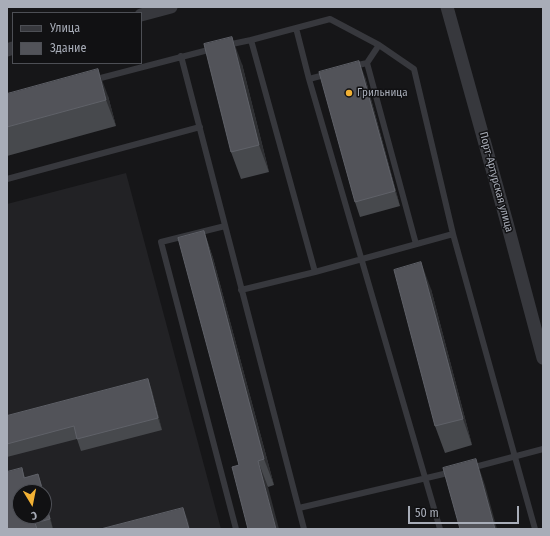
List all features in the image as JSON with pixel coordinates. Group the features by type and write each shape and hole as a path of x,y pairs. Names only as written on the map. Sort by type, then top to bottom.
{"street":[{"path":"142,15 171,7"},
{"name":"Порт-Артурская улица","path":"447,7 543,358"}],"lane":[{"path":"90,81 181,56 330,19 379,45 414,69 454,234 535,529"},
{"path":"296,28 309,79 440,529"},
{"path":"250,40 315,272"},
{"path":"345,69 367,63 379,45"},
{"path":"181,56 304,529"},
{"path":"367,63 416,244"},
{"path":"309,79 338,71"},
{"path":"7,179 200,127"},
{"path":"225,226 161,242 236,529"},
{"path":"241,290 315,272 454,234"},
{"path":"463,470 543,449"},
{"path":"299,508 455,472"}],"shaded area":[{"path":"126,173 221,529 7,529 7,204"}],"building":[{"path":"232,37 259,145 231,152 204,44"},
{"path":"359,61 395,191 355,202 319,72"},
{"path":"98,69 106,100 7,127 7,94"},
{"path":"204,231 264,459 258,461 276,529 248,529 232,467 239,465 178,238"},
{"path":"421,262 463,419 435,426 394,270"},
{"path":"148,379 158,418 77,439 74,426 7,444 7,416"},
{"path":"476,459 495,529 460,529 443,468"},
{"path":"22,468 24,478 38,474 41,484 12,484 12,524 35,524 37,529 7,529 7,472"},
{"path":"183,508 189,529 101,529"}],"place":[{"name":"Грильница","path":"349,93"}]}
